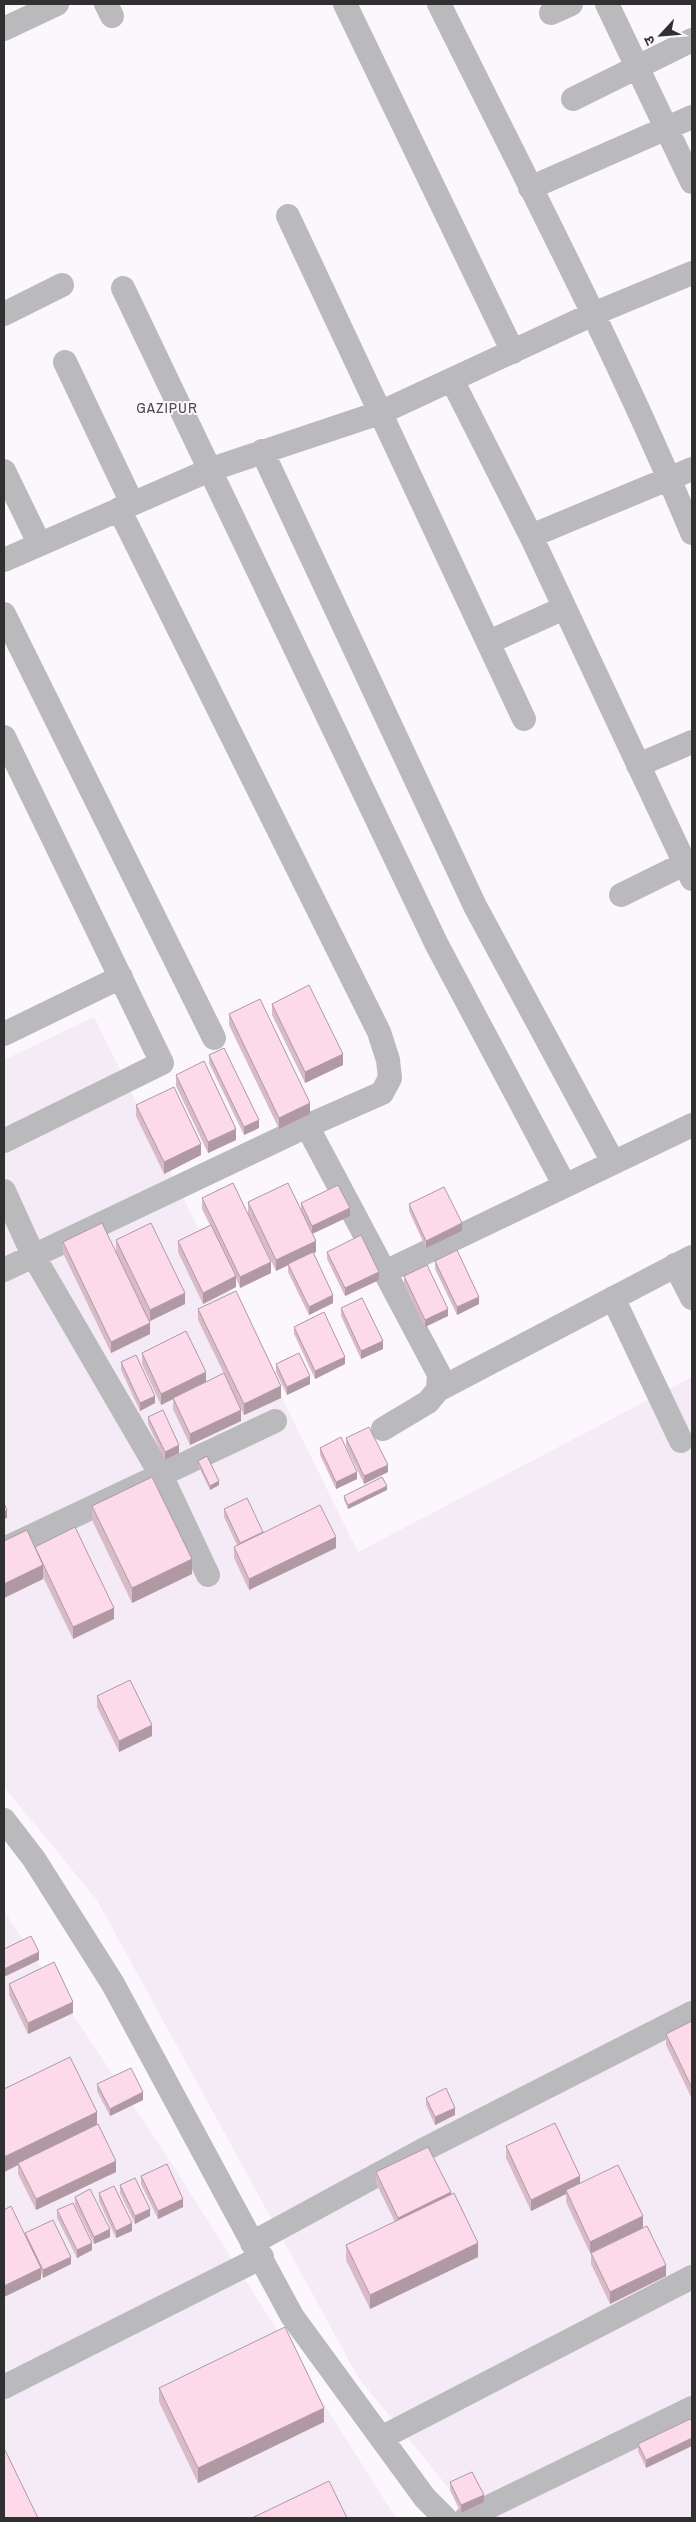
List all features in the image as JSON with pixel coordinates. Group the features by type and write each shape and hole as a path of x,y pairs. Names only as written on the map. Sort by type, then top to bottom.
{"street":[{"path":"4,29 57,4"},
{"path":"344,4 513,352"},
{"path":"439,4 593,314 692,532"},
{"path":"607,4 692,182"},
{"path":"573,99 692,40"},
{"path":"530,188 692,117"},
{"path":"288,216 382,412 524,719"},
{"path":"4,560 212,469 382,412 593,314 692,274"},
{"path":"4,314 62,285"},
{"path":"123,288 212,469 437,945 565,1186"},
{"path":"4,1270 307,1126 382,1093 390,1078 388,1060 379,1032 126,506 66,362"},
{"path":"452,380 531,536 638,765 689,868 621,895"},
{"path":"262,452 475,906 613,1162"},
{"path":"531,536 692,469"},
{"path":"4,471 39,544"},
{"path":"489,642 564,608"},
{"path":"4,614 214,1038"},
{"path":"4,737 162,1063 4,1140"},
{"path":"638,765 692,742"},
{"path":"4,1034 121,977"},
{"path":"385,1272 692,1125"},
{"path":"307,1126 434,1361 440,1374 438,1390"},
{"path":"4,1191 33,1255 160,1475 208,1575"},
{"path":"383,1429 428,1402 438,1390 684,1261 692,1298"},
{"path":"613,1298 681,1441"},
{"path":"4,1549 275,1421"},
{"path":"4,1820 34,1859 113,1984 292,2316 425,2498 445,2518"},
{"path":"4,2387 257,2250 423,2150 692,2013"},
{"path":"381,2438 692,2277"},
{"path":"466,2518 692,2408"}],"shaded area":[{"path":"94,1017 358,1552 692,1377 692,2518 473,2518 358,2377 97,1900 4,1787 4,1060"},
{"path":"4,1911 165,2153 396,2518 4,2518"}],"building":[{"path":"309,985 343,1054 305,1072 272,1004"},
{"path":"260,999 310,1103 279,1118 229,1014"},
{"path":"224,1048 259,1120 244,1127 209,1055"},
{"path":"204,1061 236,1129 208,1142 176,1075"},
{"path":"174,1087 201,1144 164,1162 136,1105"},
{"path":"233,1183 271,1262 240,1277 202,1198"},
{"path":"288,1183 316,1241 276,1260 248,1202"},
{"path":"338,1185 350,1208 312,1226 301,1203"},
{"path":"444,1187 462,1223 426,1241 409,1204"},
{"path":"102,1223 150,1323 111,1342 63,1242"},
{"path":"151,1223 185,1293 150,1310 116,1240"},
{"path":"211,1225 236,1276 203,1293 178,1241"},
{"path":"361,1235 379,1272 345,1288 327,1252"},
{"path":"457,1250 479,1297 457,1307 435,1261"},
{"path":"313,1252 333,1295 309,1307 288,1264"},
{"path":"427,1265 448,1309 425,1320 404,1276"},
{"path":"236,1291 281,1386 244,1404 198,1309"},
{"path":"362,1298 383,1341 361,1351 341,1308"},
{"path":"324,1312 345,1357 315,1371 294,1327"},
{"path":"186,1331 206,1372 161,1394 142,1353"},
{"path":"299,1353 310,1376 287,1387 276,1364"},
{"path":"136,1355 155,1396 140,1403 121,1362"},
{"path":"224,1373 241,1410 190,1434 173,1398"},
{"path":"163,1410 179,1445 165,1452 148,1417"},
{"path":"369,1427 388,1465 364,1476 346,1438"},
{"path":"341,1437 357,1472 336,1482 320,1448"},
{"path":"207,1456 219,1481 210,1486 198,1461"},
{"path":"152,1477 192,1559 132,1588 92,1506"},
{"path":"382,1477 387,1486 348,1505 344,1496"},
{"path":"247,1498 263,1532 240,1543 224,1509"},
{"path":"320,1505 336,1537 249,1579 234,1547"},
{"path":"75,1527 114,1608 73,1627 35,1547"},
{"path":"27,1530 43,1565 4,1584 4,1541"},
{"path":"130,1680 152,1725 119,1741 97,1696"},
{"path":"31,1936 39,1952 4,1969 4,1949"},
{"path":"54,1962 73,2002 28,2023 9,1984"},
{"path":"692,2021 692,2088 666,2034"},
{"path":"70,2057 97,2112 4,2157 4,2089"},
{"path":"131,2068 143,2092 110,2109 97,2084"},
{"path":"446,2088 455,2108 435,2117 426,2098"},
{"path":"555,2123 580,2176 531,2200 506,2146"},
{"path":"98,2124 116,2161 36,2199 18,2163"},
{"path":"428,2147 451,2192 398,2218 376,2172"},
{"path":"167,2164 183,2199 158,2211 141,2176"},
{"path":"618,2165 643,2216 590,2242 566,2190"},
{"path":"135,2178 150,2209 135,2216 120,2185"},
{"path":"114,2186 132,2223 116,2231 99,2193"},
{"path":"90,2189 110,2229 94,2237 75,2197"},
{"path":"454,2193 478,2243 370,2295 346,2245"},
{"path":"73,2203 92,2243 77,2250 57,2210"},
{"path":"11,2206 41,2268 4,2286 4,2210"},
{"path":"53,2220 71,2257 43,2270 25,2233"},
{"path":"647,2226 666,2265 610,2292 591,2253"},
{"path":"285,2327 324,2408 198,2468 159,2388"},
{"path":"690,2419 692,2422 692,2438 646,2460 638,2444"},
{"path":"5,2450 38,2518 4,2518"},
{"path":"472,2472 484,2495 461,2505 450,2482"},
{"path":"329,2481 347,2518 252,2518"}],"district":[{"name":"GAZIPUR","path":"167,407"}]}
